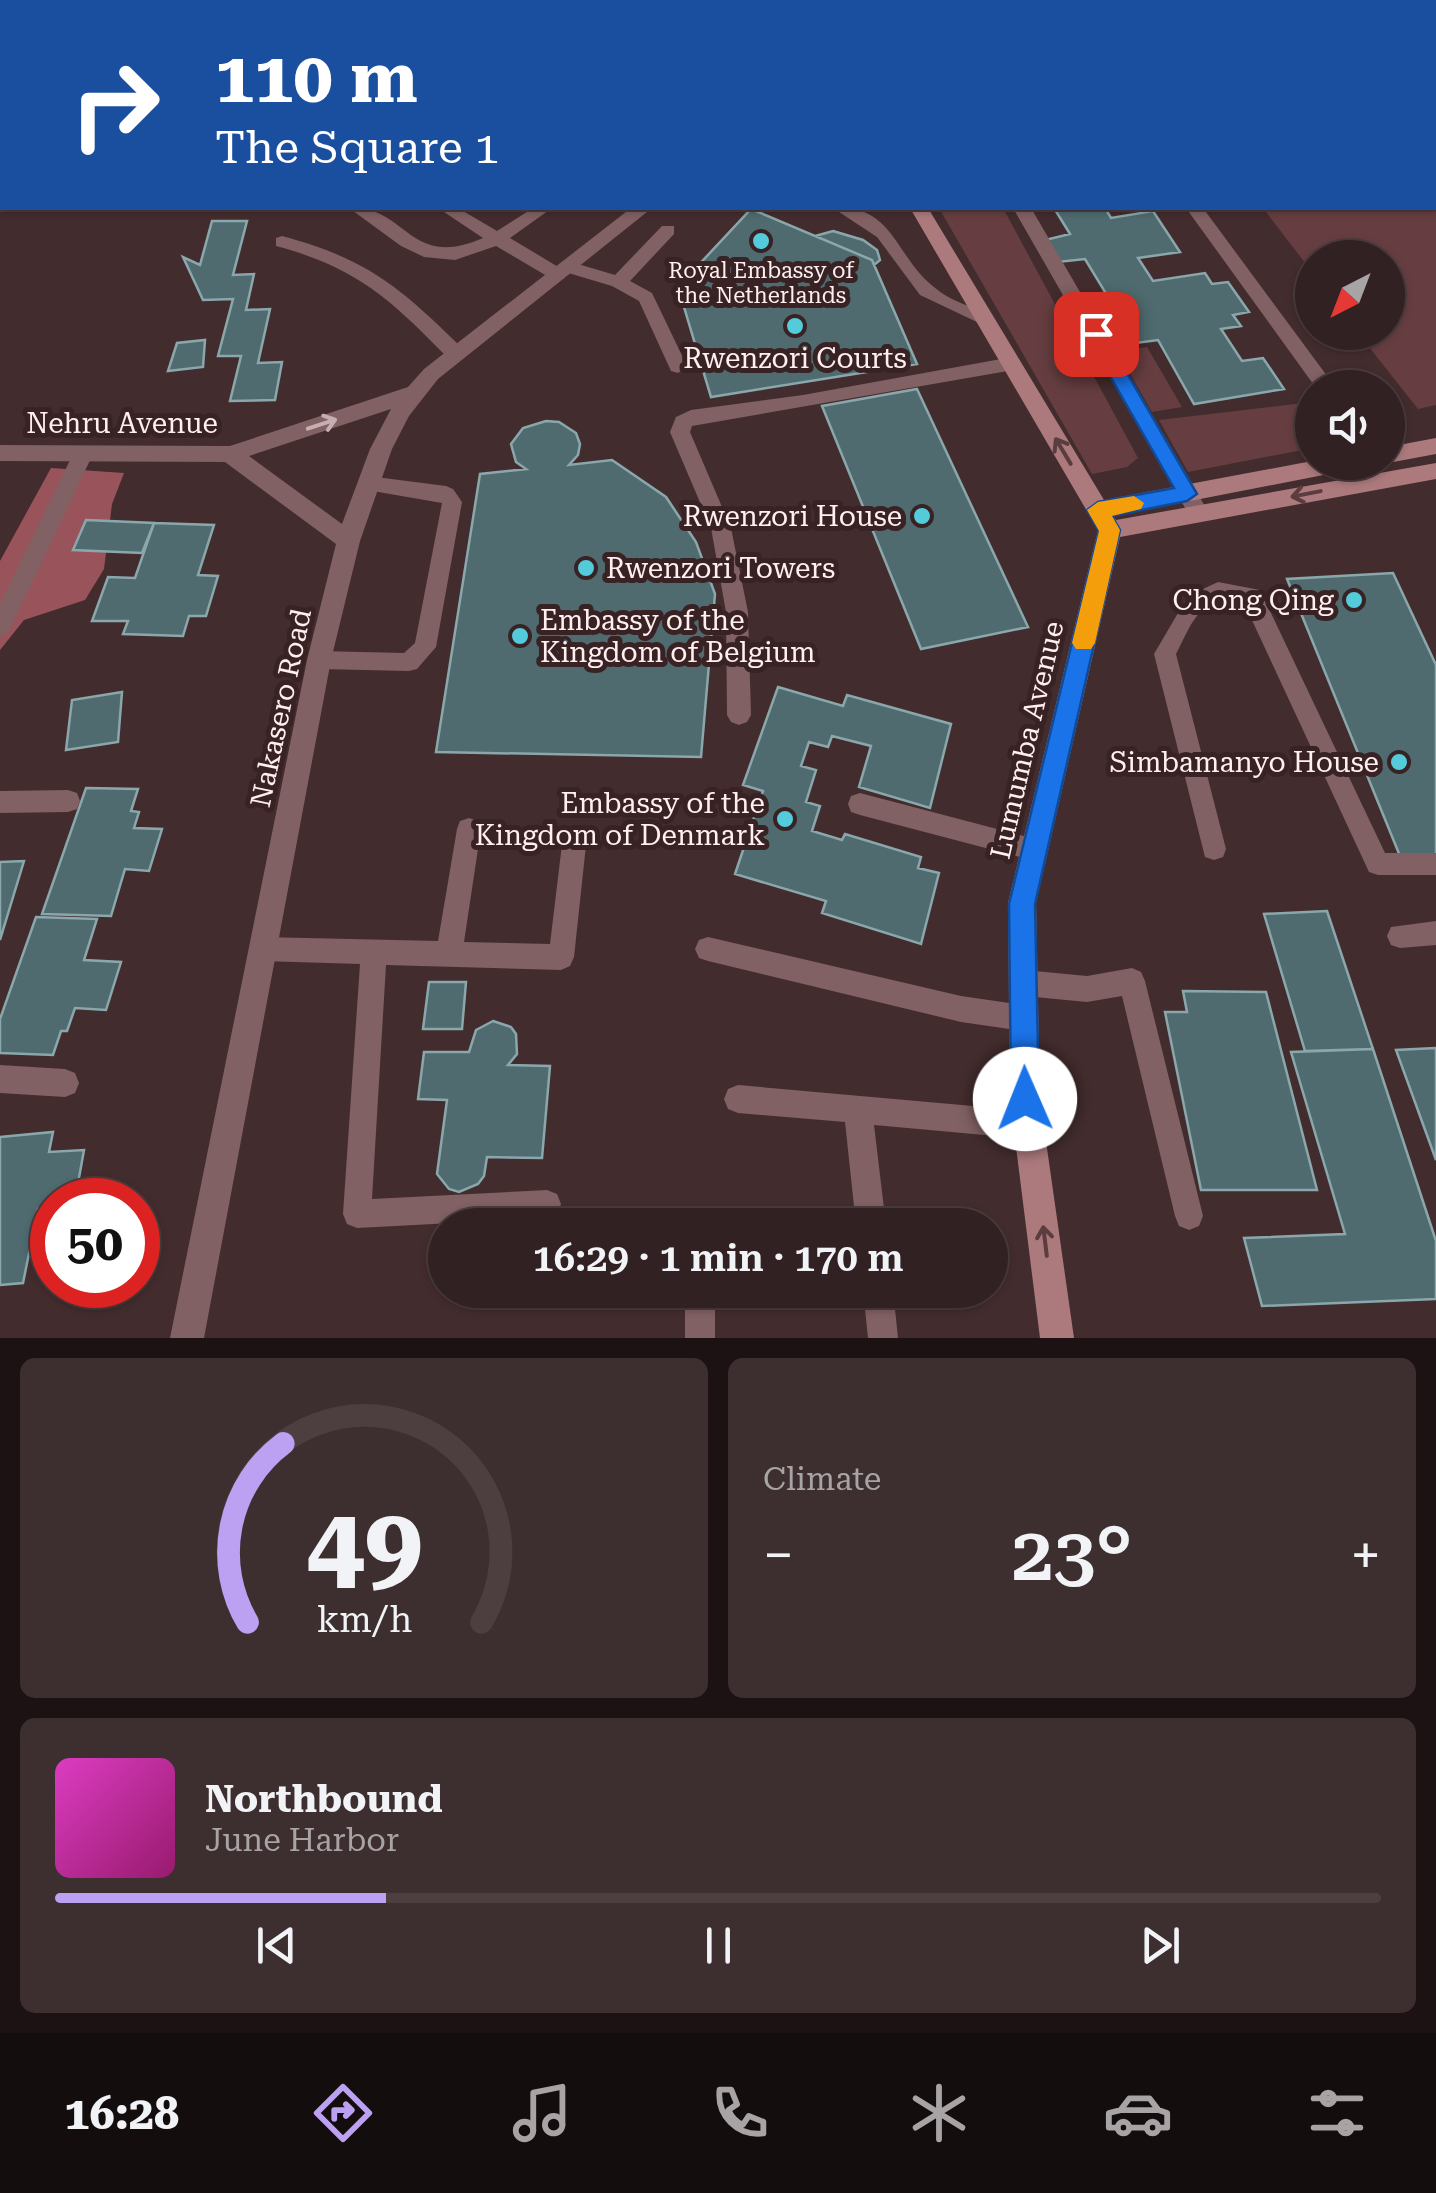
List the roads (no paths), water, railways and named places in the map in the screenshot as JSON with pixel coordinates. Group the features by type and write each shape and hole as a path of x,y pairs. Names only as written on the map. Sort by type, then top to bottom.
{"main road":[{"path":"1383,0 1413,0"},
{"path":"920,210 1104,520 1436,470"},
{"path":"1405,452 1436,446"},
{"path":"1193,504 1295,477"},
{"name":"Lumumba Avenue","path":"1057,1338 1030,1125 1022,904 1104,520"}],"street":[{"name":"Nakasero Road","path":"187,1338 319,660 348,541 368,484 390,430 414,393 456,354 640,210"},
{"name":"Nehru Avenue","path":"0,453 230,454 414,393"},
{"path":"230,454 348,541"}],"lane":[{"path":"361,210 426,252 484,246 541,210"},
{"path":"450,210 563,271 618,282 646,297 678,366"},
{"path":"847,210 874,222 887,234 920,286 984,318"},
{"path":"1023,210 1193,504"},
{"path":"1196,210 1314,370"},
{"path":"618,282 668,230"},
{"path":"282,242 351,262 389,288 456,354"},
{"path":"738,715 738,612 720,528 680,432 682,422 690,417 802,402 1012,364"},
{"path":"0,628 82,454"},
{"path":"319,660 409,662 425,647 452,502 446,494 368,484"},
{"path":"1214,850 1165,654 1195,599 1211,590 1231,589 1252,596 1378,864 1436,864"},
{"path":"0,802 68,801"},
{"path":"860,804 1035,850"},
{"path":"449,954 469,829"},
{"path":"262,949 560,957 575,836"},
{"path":"1400,936 1436,933"},
{"path":"708,949 961,1009 1024,1018"},
{"path":"374,952 356,1214 547,1204"},
{"path":"1024,983 1087,989 1132,981 1189,1216"},
{"path":"0,1078 65,1083"},
{"path":"738,1099 1030,1125"},
{"path":"858,1110 868,1208"},
{"path":"700,1308 700,1338"},
{"path":"880,1308 884,1338"}],"place":[{"name":"Royal Embassy of the Netherlands","path":"761,241"},
{"name":"Rwenzori Courts","path":"795,326"},
{"name":"Rwenzori House","path":"922,516"},
{"name":"Rwenzori Towers","path":"586,568"},
{"name":"Chong Qing","path":"1354,600"},
{"name":"Embassy of the Kingdom of Belgium","path":"520,636"},
{"name":"Simbamanyo House","path":"1399,762"},
{"name":"Embassy of the Kingdom of Denmark","path":"785,819"}]}
